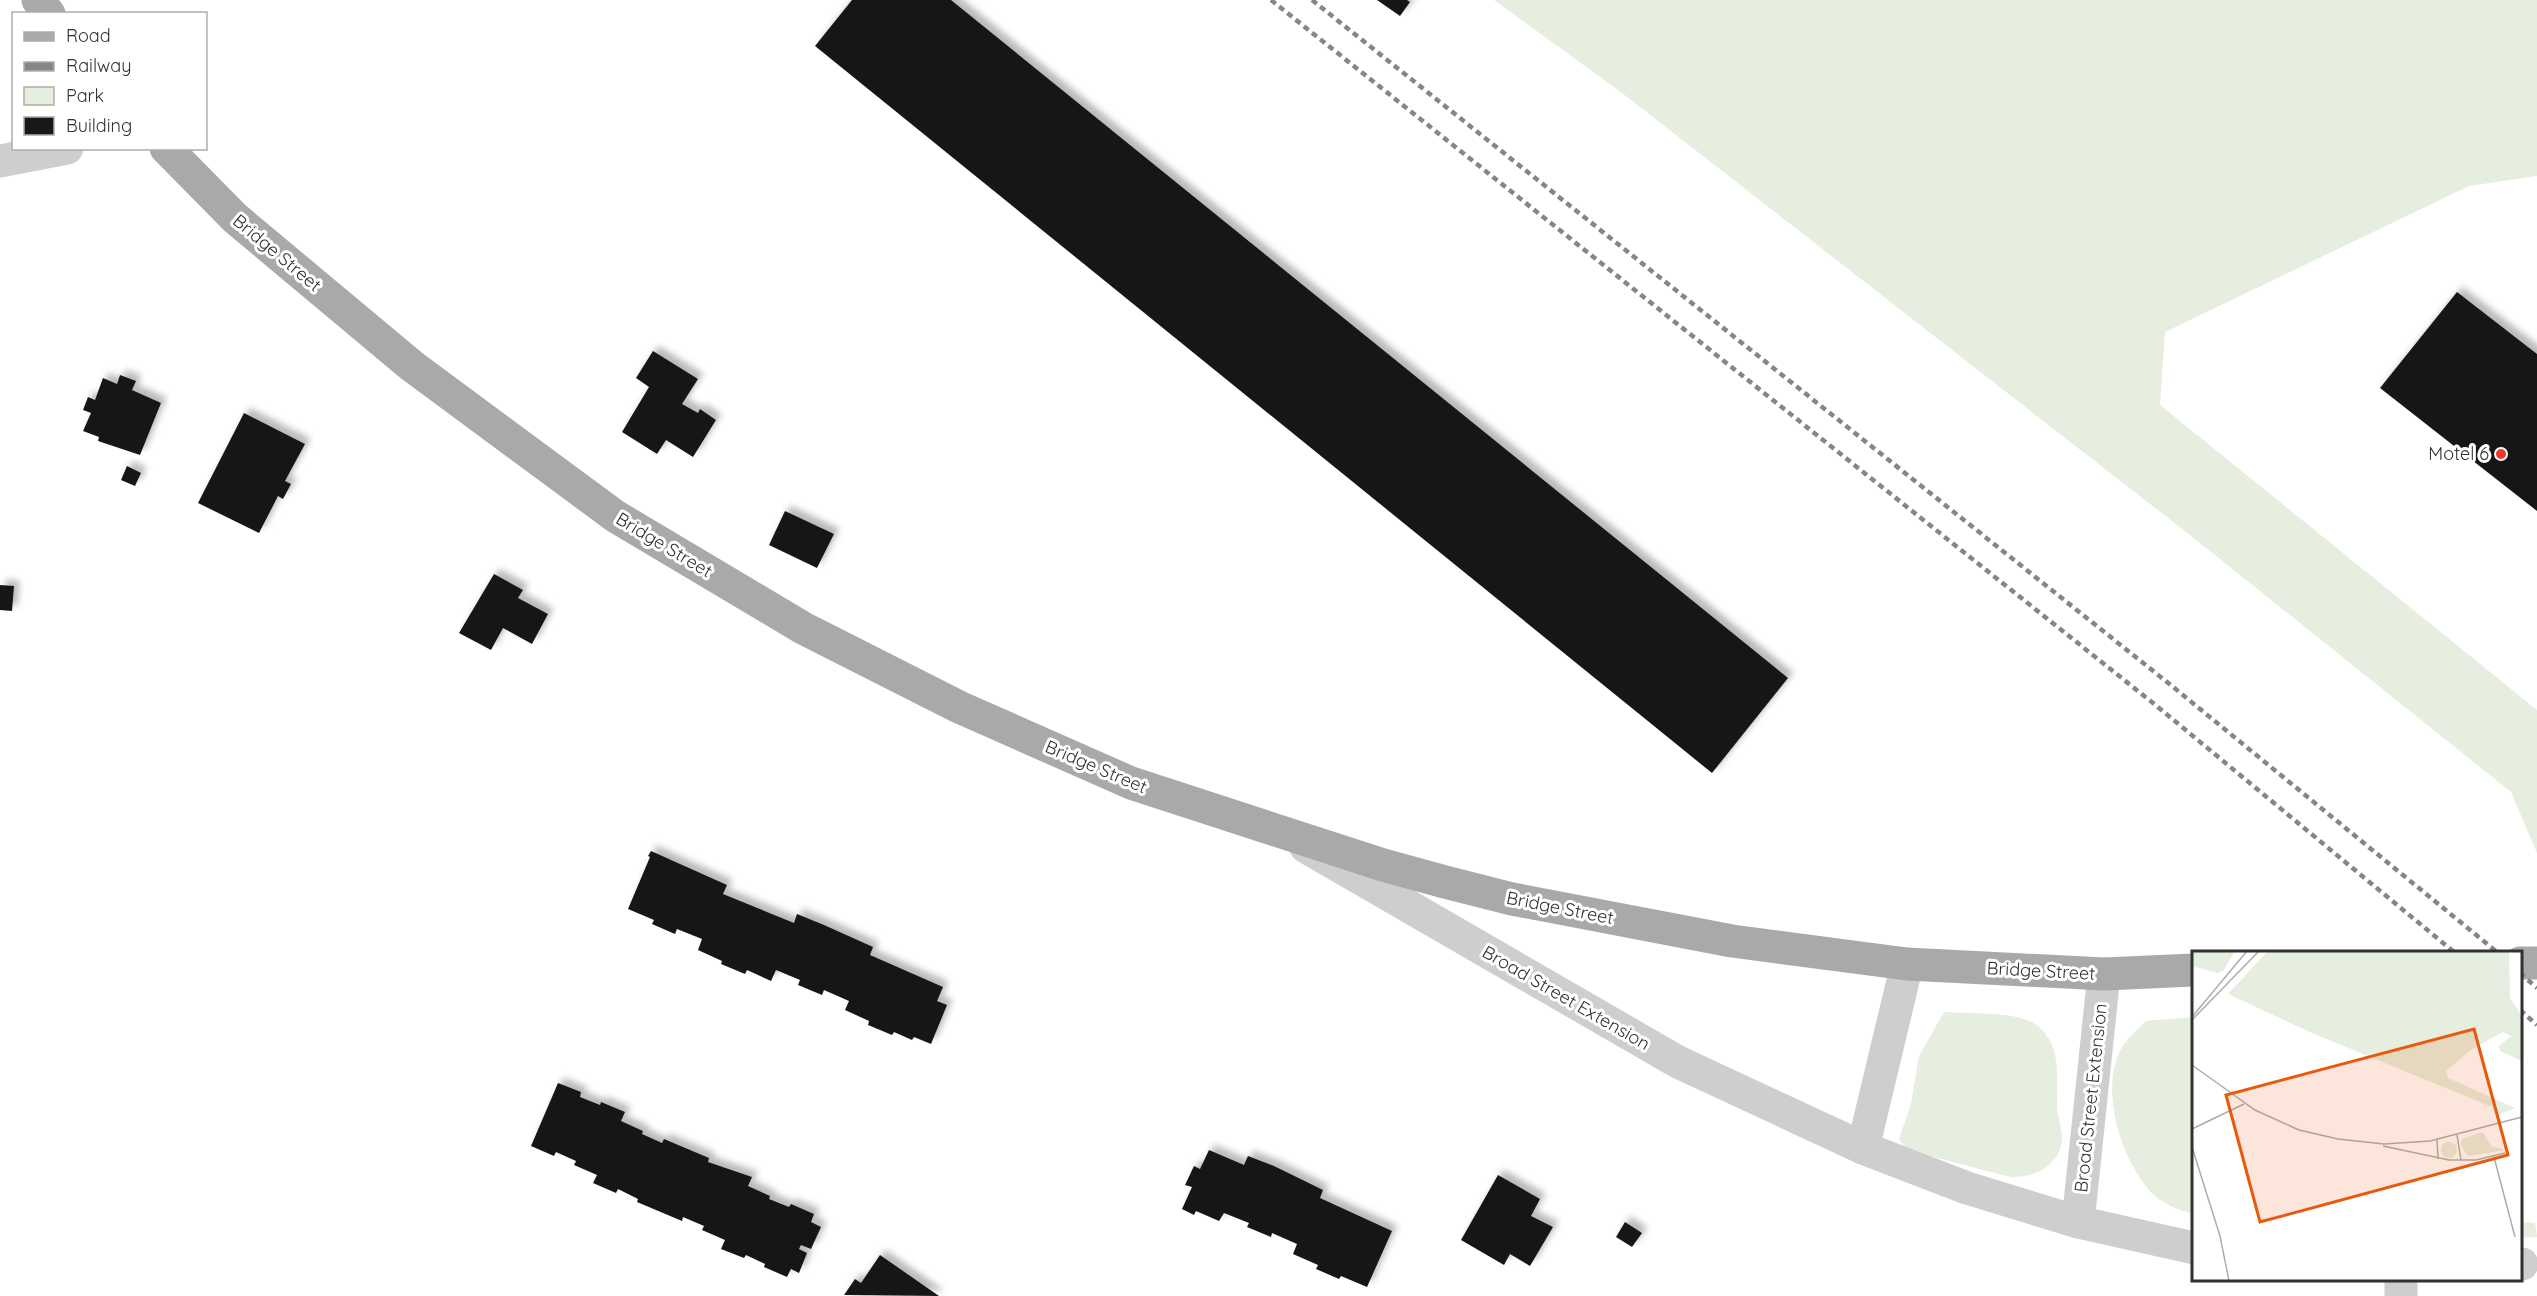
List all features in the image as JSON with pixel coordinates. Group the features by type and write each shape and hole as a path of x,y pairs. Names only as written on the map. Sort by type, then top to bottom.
{"main road":[{"path":"38,0 47,12"},
{"name":"Bridge Street","path":"168,150 235,218 412,366 615,516 785,619 959,707 1131,783 1383,865 1512,899 1732,941 1907,964 2104,974 2192,970"}],"street":[{"path":"0,161 58,150"},
{"name":"Broad Street Extension","path":"1278,831 1678,1062 1863,1148 1967,1188 2078,1222 2192,1248"},
{"path":"1863,1148 1907,964"},
{"name":"Broad Street Extension","path":"2078,1222 2104,974"}],"green space":[{"path":"1494,0 2537,0 2537,176 2469,186 2165,332 2160,405 2537,710 2537,853 2511,792 2195,539 1622,93"},
{"path":"1944,1012 1991,1014 2027,1020 2044,1032 2050,1041 2056,1061 2057,1110 2062,1141 2055,1158 2043,1169 2036,1173 2010,1177 1919,1153 1904,1146 1899,1139 1911,1104 1919,1056"},
{"path":"2192,1017 2192,1214 2160,1200 2144,1184 2125,1149 2118,1129 2112,1089 2114,1070 2122,1048 2146,1021"},
{"path":"2522,1222 2535,1223 2537,1237 2522,1238"}],"building":[{"path":"852,0 951,0 1788,678 1712,773 815,46"},
{"path":"1377,0 1407,0 1410,2 1400,16"},
{"name":"Motel 6","path":"2457,292 2537,354 2537,511 2380,388"},
{"path":"653,351 698,379 682,404 698,413 700,409 716,420 693,457 666,440 657,454 622,432 649,387 636,378"},
{"path":"120,375 136,381 132,390 161,403 140,455 98,441 99,437 83,431 91,413 83,410 88,397 95,400 103,378 117,384"},
{"path":"244,413 305,444 285,481 291,484 283,499 278,496 259,533 198,503"},
{"path":"127,466 141,473 135,486 121,480"},
{"path":"785,511 834,534 817,568 769,545"},
{"path":"494,574 523,590 518,598 548,614 532,644 503,628 491,650 459,633"},
{"path":"0,585 14,586 12,611 0,610"},
{"path":"651,851 727,885 723,894 794,923 797,914 824,925 873,947 870,955 943,987 937,1001 947,1005 931,1044 914,1037 912,1040 894,1032 892,1035 868,1025 869,1021 845,1010 849,1001 824,990 822,995 798,985 800,980 776,970 771,981 747,970 745,974 721,964 722,961 698,950 702,939 677,929 675,934 652,924 654,920 628,909"},
{"path":"558,1083 581,1092 580,1097 600,1105 601,1102 625,1112 621,1121 643,1131 642,1134 662,1143 664,1139 709,1158 708,1162 752,1177 748,1186 770,1196 769,1199 789,1207 791,1204 814,1214 811,1222 821,1227 811,1249 801,1245 799,1249 807,1253 799,1273 791,1269 787,1277 764,1267 765,1264 746,1255 744,1258 721,1249 725,1240 702,1230 704,1226 683,1217 682,1221 637,1202 638,1199 618,1189 616,1193 593,1183 597,1175 574,1165 576,1161 556,1152 554,1156 531,1146"},
{"path":"1209,1150 1244,1165 1248,1156 1274,1166 1323,1190 1320,1198 1392,1231 1367,1287 1316,1269 1318,1265 1293,1254 1297,1244 1272,1233 1271,1237 1247,1227 1249,1223 1224,1213 1219,1221 1196,1211 1194,1215 1182,1209 1192,1187 1185,1185 1194,1166 1200,1169"},
{"path":"1498,1175 1540,1199 1531,1216 1553,1227 1530,1266 1510,1254 1504,1265 1461,1240"},
{"path":"1625,1222 1642,1233 1632,1247 1616,1237"},
{"path":"880,1255 939,1296 844,1295 855,1279 861,1283"}],"railway":[{"path":"1271,0 2153,703 2453,951"},
{"path":"1312,0 2167,682 2496,951"},
{"path":"2522,975 2537,988"},
{"path":"2522,1012 2537,1025"}],"place":[{"name":"Motel 6","path":"2501,454"}]}
